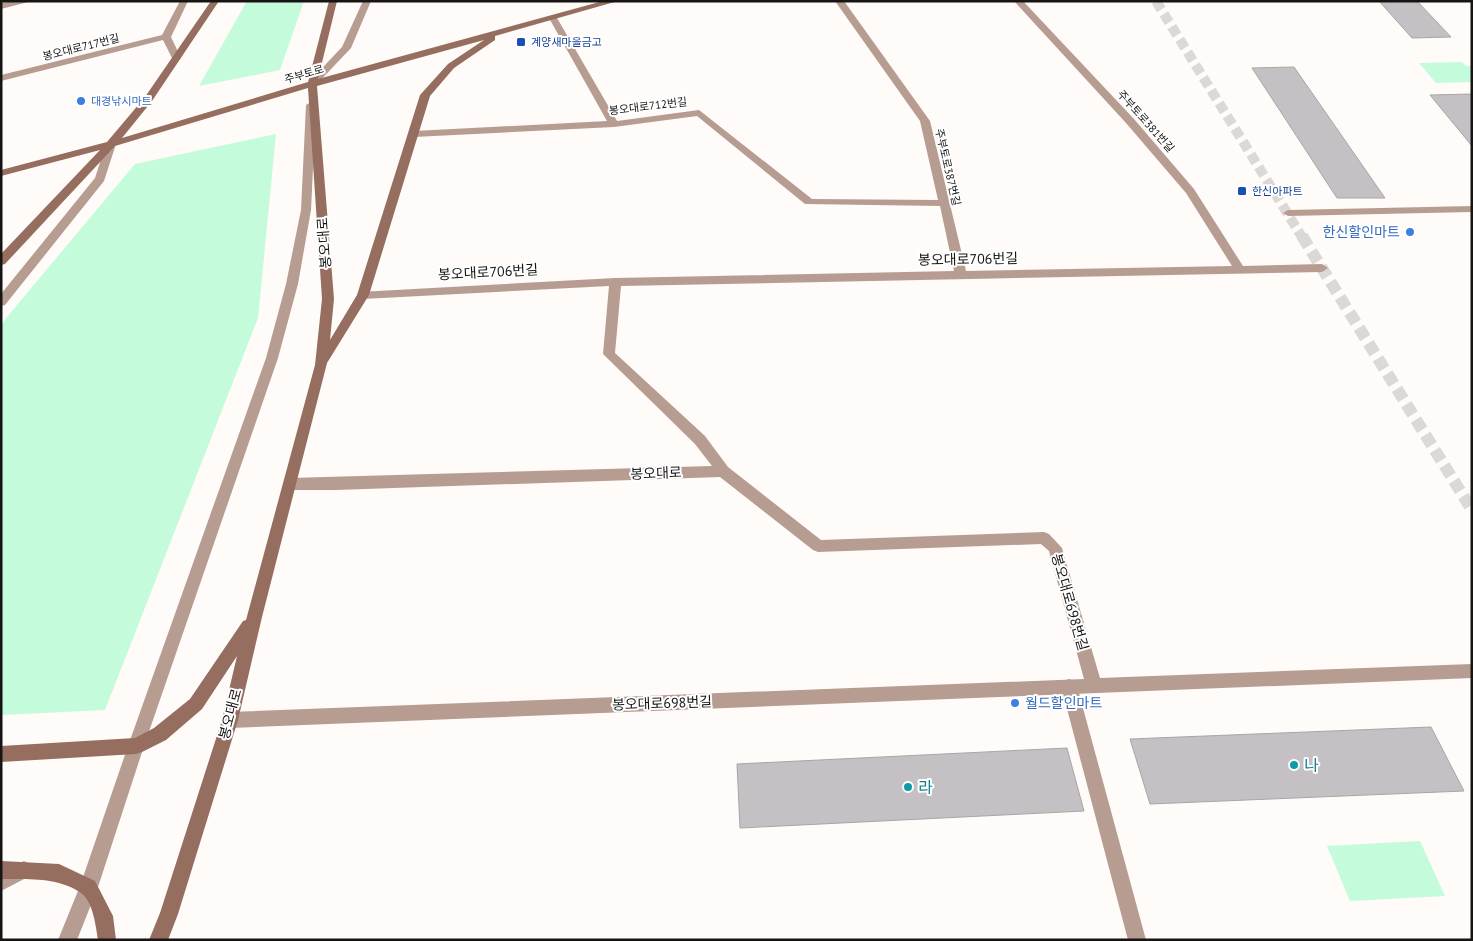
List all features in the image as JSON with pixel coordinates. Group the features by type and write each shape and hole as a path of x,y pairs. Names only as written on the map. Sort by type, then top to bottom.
{"main road":[{"path":"1,261 111,144 149,99 214,1"},
{"name":"봉오대로","path":"158,940 172,905 230,720 254,617 321,365 328,299 312,84 333,1"},
{"name":"주부토로","path":"1,173 111,144 312,84 614,1"},
{"path":"321,365 363,295 425,95 451,66 502,32"},
{"path":"1,754 136,746 160,734 196,704 254,617"},
{"path":"1,870 59,873 89,887 104,916 107,940"}],"street":[{"path":"1,6 28,1"},
{"path":"176,58 166,37 184,1"},
{"path":"67,940 89,887 136,746 272,358 306,210 312,84 346,48 367,1"},
{"name":"주부토로387번길","path":"839,1 924,121 961,275"},
{"name":"주부토로381번길","path":"1018,1 1130,122 1190,191 1240,270"},
{"path":"553,18 614,124"},
{"name":"봉오대로717번길","path":"1,78 166,37"},
{"name":"봉오대로712번길","path":"414,134 614,124 699,113 809,202 944,202"},
{"path":"1,302 100,179 111,144"},
{"path":"1288,213 1472,209"},
{"name":"봉오대로706번길","path":"363,295 615,282 1322,268"},
{"path":"615,282 609,354 700,440 723,471"},
{"name":"봉오대로","path":"290,484 346,484 723,471"},
{"name":"봉오대로698번길","path":"723,471 818,546 1044,538 1055,548 1094,686"},
{"name":"봉오대로698번길","path":"230,720 1472,671"},
{"path":"1069,686 1137,940"},
{"path":"1,882 24,870"}],"green space":[{"path":"247,1 304,1 280,70 199,86"},
{"path":"1462,62 1466,66 1472,66 1472,82 1436,83 1419,63"},
{"path":"276,134 258,318 105,710 1,715 1,326 135,164"},
{"path":"1420,841 1445,896 1350,901 1327,846"}],"building":[{"path":"1379,1 1417,1 1451,37 1412,38"},
{"path":"1294,67 1385,198 1337,198 1252,68"},
{"path":"1472,94 1472,146 1430,95"},
{"name":"나","path":"1431,727 1464,791 1150,804 1130,739"},
{"name":"라","path":"1067,748 1084,811 740,828 737,764"}],"tunnel":[{"path":"1156,1 1302,237"},
{"path":"1302,236 1472,510"}],"place":[{"name":"계양새마을금고","path":"521,42"},
{"name":"대경낚시마트","path":"81,101"},
{"name":"한신아파트","path":"1242,191"},
{"name":"한신할인마트","path":"1410,232"},
{"name":"월드할인마트","path":"1015,703"},
{"name":"나","path":"1294,765"},
{"name":"라","path":"908,787"}]}
